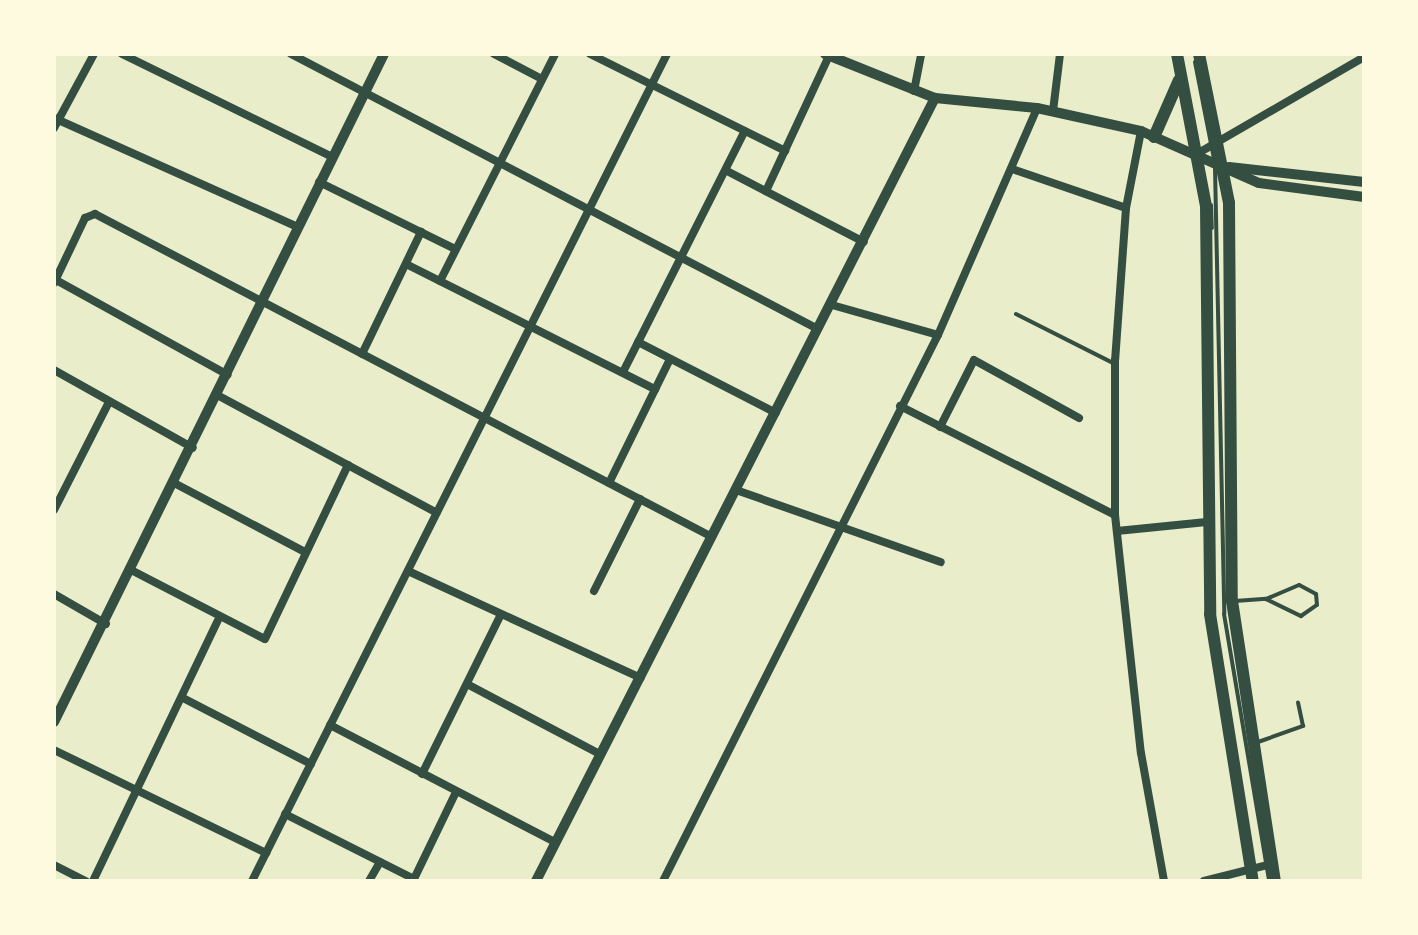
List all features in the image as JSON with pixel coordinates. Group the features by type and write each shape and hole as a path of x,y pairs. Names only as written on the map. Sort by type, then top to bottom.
{"main road":[{"path":"1180,54 1179,80 1199,155 1206,206 1207,522 1218,696 1256,881"},
{"path":"1197,54 1229,203 1232,601 1268,865 1275,881"},
{"path":"1154,137 1179,80"}],"street":[{"path":"94,54 55,122 298,227"},
{"path":"122,54 332,157"},
{"path":"291,54 818,329"},
{"path":"54,722 266,304 319,182 384,54"},
{"path":"494,54 505,56 542,79"},
{"path":"440,281 555,54"},
{"path":"590,54 785,151"},
{"path":"252,881 667,54"},
{"path":"914,91 921,54"},
{"path":"1053,111 1060,54"},
{"path":"766,191 829,55 935,98 1037,108 1141,131 1259,183 1364,197"},
{"path":"1199,155 1364,57"},
{"path":"540,880 555,842 832,305 935,98"},
{"path":"663,881 938,335 1015,170 1037,108"},
{"path":"623,372 745,131"},
{"path":"1141,131 1126,208 1115,364 1115,515 1141,753 1164,881"},
{"path":"1219,165 1363,181"},
{"path":"1015,170 1126,208"},
{"path":"727,171 864,242"},
{"path":"319,182 455,249"},
{"path":"228,375 55,282 88,216 266,304 712,537"},
{"path":"362,354 421,232"},
{"path":"406,264 655,389"},
{"path":"832,305 938,335"},
{"path":"638,342 776,413"},
{"path":"609,483 670,359"},
{"path":"940,427 974,360 1079,418"},
{"path":"54,370 194,449"},
{"path":"219,396 437,513"},
{"path":"54,510 109,402"},
{"path":"900,406 1115,515"},
{"path":"133,571 218,620 262,640 348,465"},
{"path":"176,484 305,552"},
{"path":"736,490 845,523 941,562"},
{"path":"594,591 640,499"},
{"path":"1117,531 1207,522"},
{"path":"408,571 641,678"},
{"path":"54,594 106,624"},
{"path":"422,774 501,614"},
{"path":"93,881 218,620"},
{"path":"467,684 600,754"},
{"path":"183,698 311,764"},
{"path":"330,725 555,842"},
{"path":"54,750 266,853"},
{"path":"285,814 413,880 456,792"},
{"path":"369,881 380,862"},
{"path":"54,865 86,881"},
{"path":"1204,881 1252,866 1268,865"}],"lane":[{"path":"1180,54 1212,210 1216,614 1252,866"},
{"path":"1219,165 1222,209 1224,614 1269,881"},
{"path":"1016,314 1115,364"},
{"path":"1232,601 1266,599 1299,585 1316,594 1317,605 1301,616 1266,599"},
{"path":"1252,744 1303,726 1298,703"}]}
